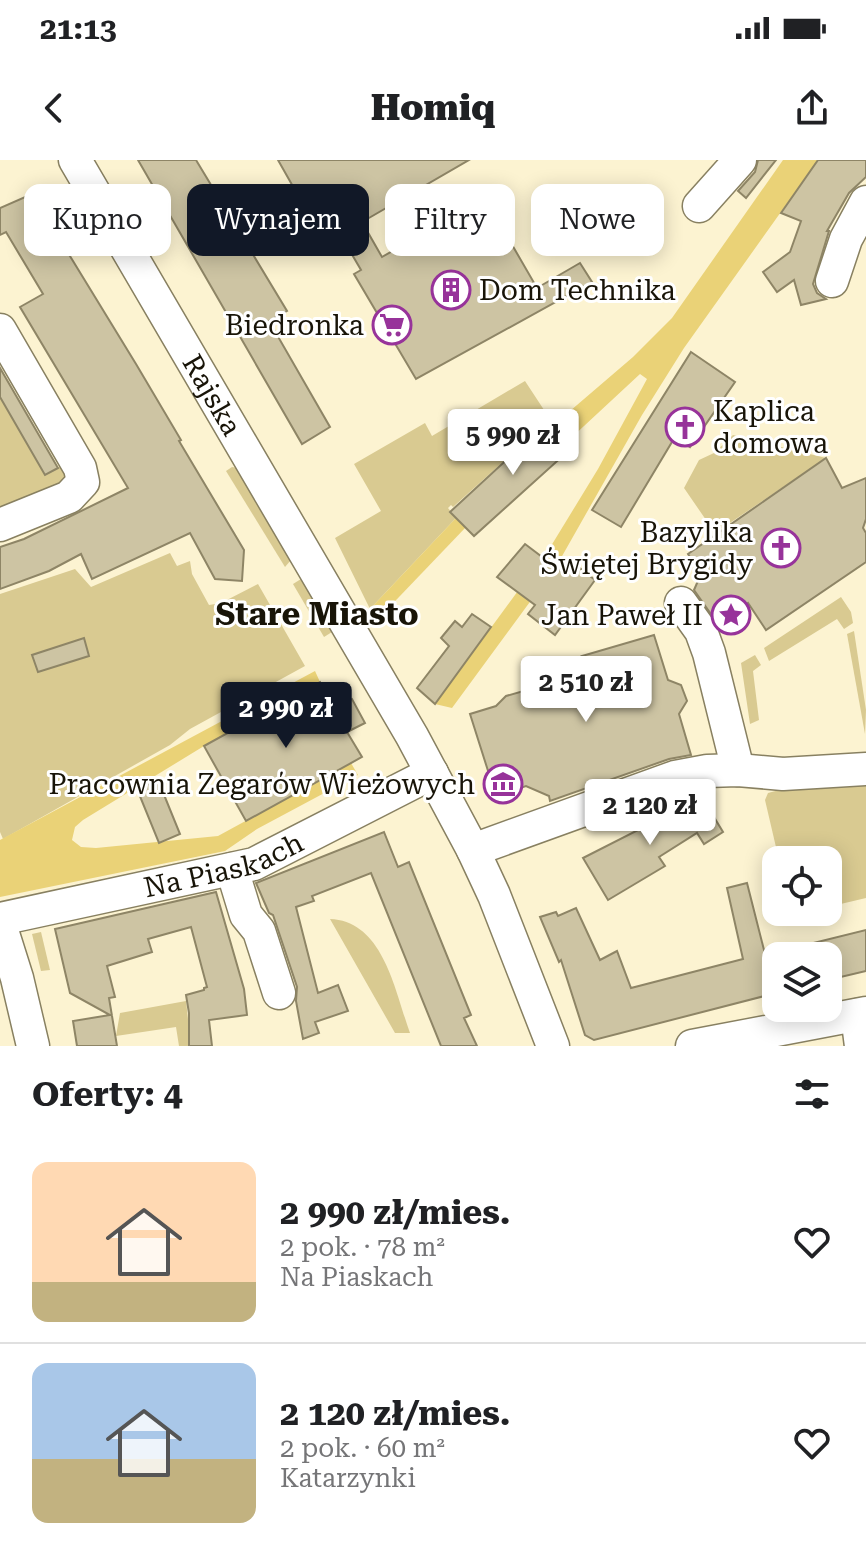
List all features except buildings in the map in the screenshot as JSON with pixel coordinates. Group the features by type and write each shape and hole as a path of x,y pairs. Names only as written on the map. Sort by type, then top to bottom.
{"street":[{"name":"Rajska","path":"75,160 432,773 494,895 553,1046"},
{"path":"699,206 740,160"},
{"path":"832,281 846,239 866,202"},
{"path":"0,330 77,462 83,482 69,497 0,525"},
{"path":"681,603 701,631 709,653 738,770"},
{"path":"473,850 675,777 707,771 783,774 866,769"},
{"name":"Na Piaskach","path":"0,922 254,864 432,773"},
{"path":"232,869 246,915 259,931 279,993"},
{"path":"0,922 33,1046"},
{"path":"692,1046 861,1025"}],"shaded area":[{"path":"783,160 818,160 684,348 642,415 557,565 452,708 435,704 551,546 647,379 640,374 570,439 556,423 633,357 672,318"},
{"path":"525,381 548,416 547,422 453,507 448,508 456,518 370,609 335,538 381,511 354,464 425,423 432,436"},
{"path":"0,397 45,474 65,464 71,480 0,520"},
{"path":"733,435 826,458 715,533 684,488 699,460 714,453"},
{"path":"232,467 238,468 291,560 285,567 226,471"},
{"path":"456,518 466,527 377,620 370,609"},
{"path":"170,553 177,566 190,561 192,574 209,605 221,603 258,584 305,666 190,729 170,745 3,839 0,832 0,594 75,569 91,587"},
{"path":"301,579 332,632 324,637 293,584"},
{"path":"841,597 851,612 853,623 844,629 837,619 769,661 764,648"},
{"path":"854,631 866,710 865,734 847,634"},
{"path":"755,655 761,665 753,671 759,720 750,724 741,663"},
{"path":"315,671 320,682 204,746 83,820 75,827 72,840 81,847 96,848 218,836 351,763 358,775 257,829 225,851 0,897 0,840"},
{"path":"866,784 866,898 842,904 842,846 776,846 765,800 768,793 783,789"},
{"path":"330,919 348,923 363,932 375,945 385,961 410,1033 395,1033"},
{"path":"41,932 50,970 41,971 32,934"},
{"path":"186,1001 191,1046 179,1046 176,1027 116,1036 120,1013"}],"place":[{"name":"Dom Technika","path":"451,290"},
{"name":"Biedronka","path":"392,325"},
{"name":"Kaplica domowa","path":"685,427"},
{"name":"Bazylika Świętej Brygidy","path":"781,548"},
{"name":"Jan Paweł II","path":"731,615"},
{"name":"Pracownia Zegarów Wieżowych","path":"503,784"}],"district":[{"name":"Stare Miasto","path":"317,614"}]}
